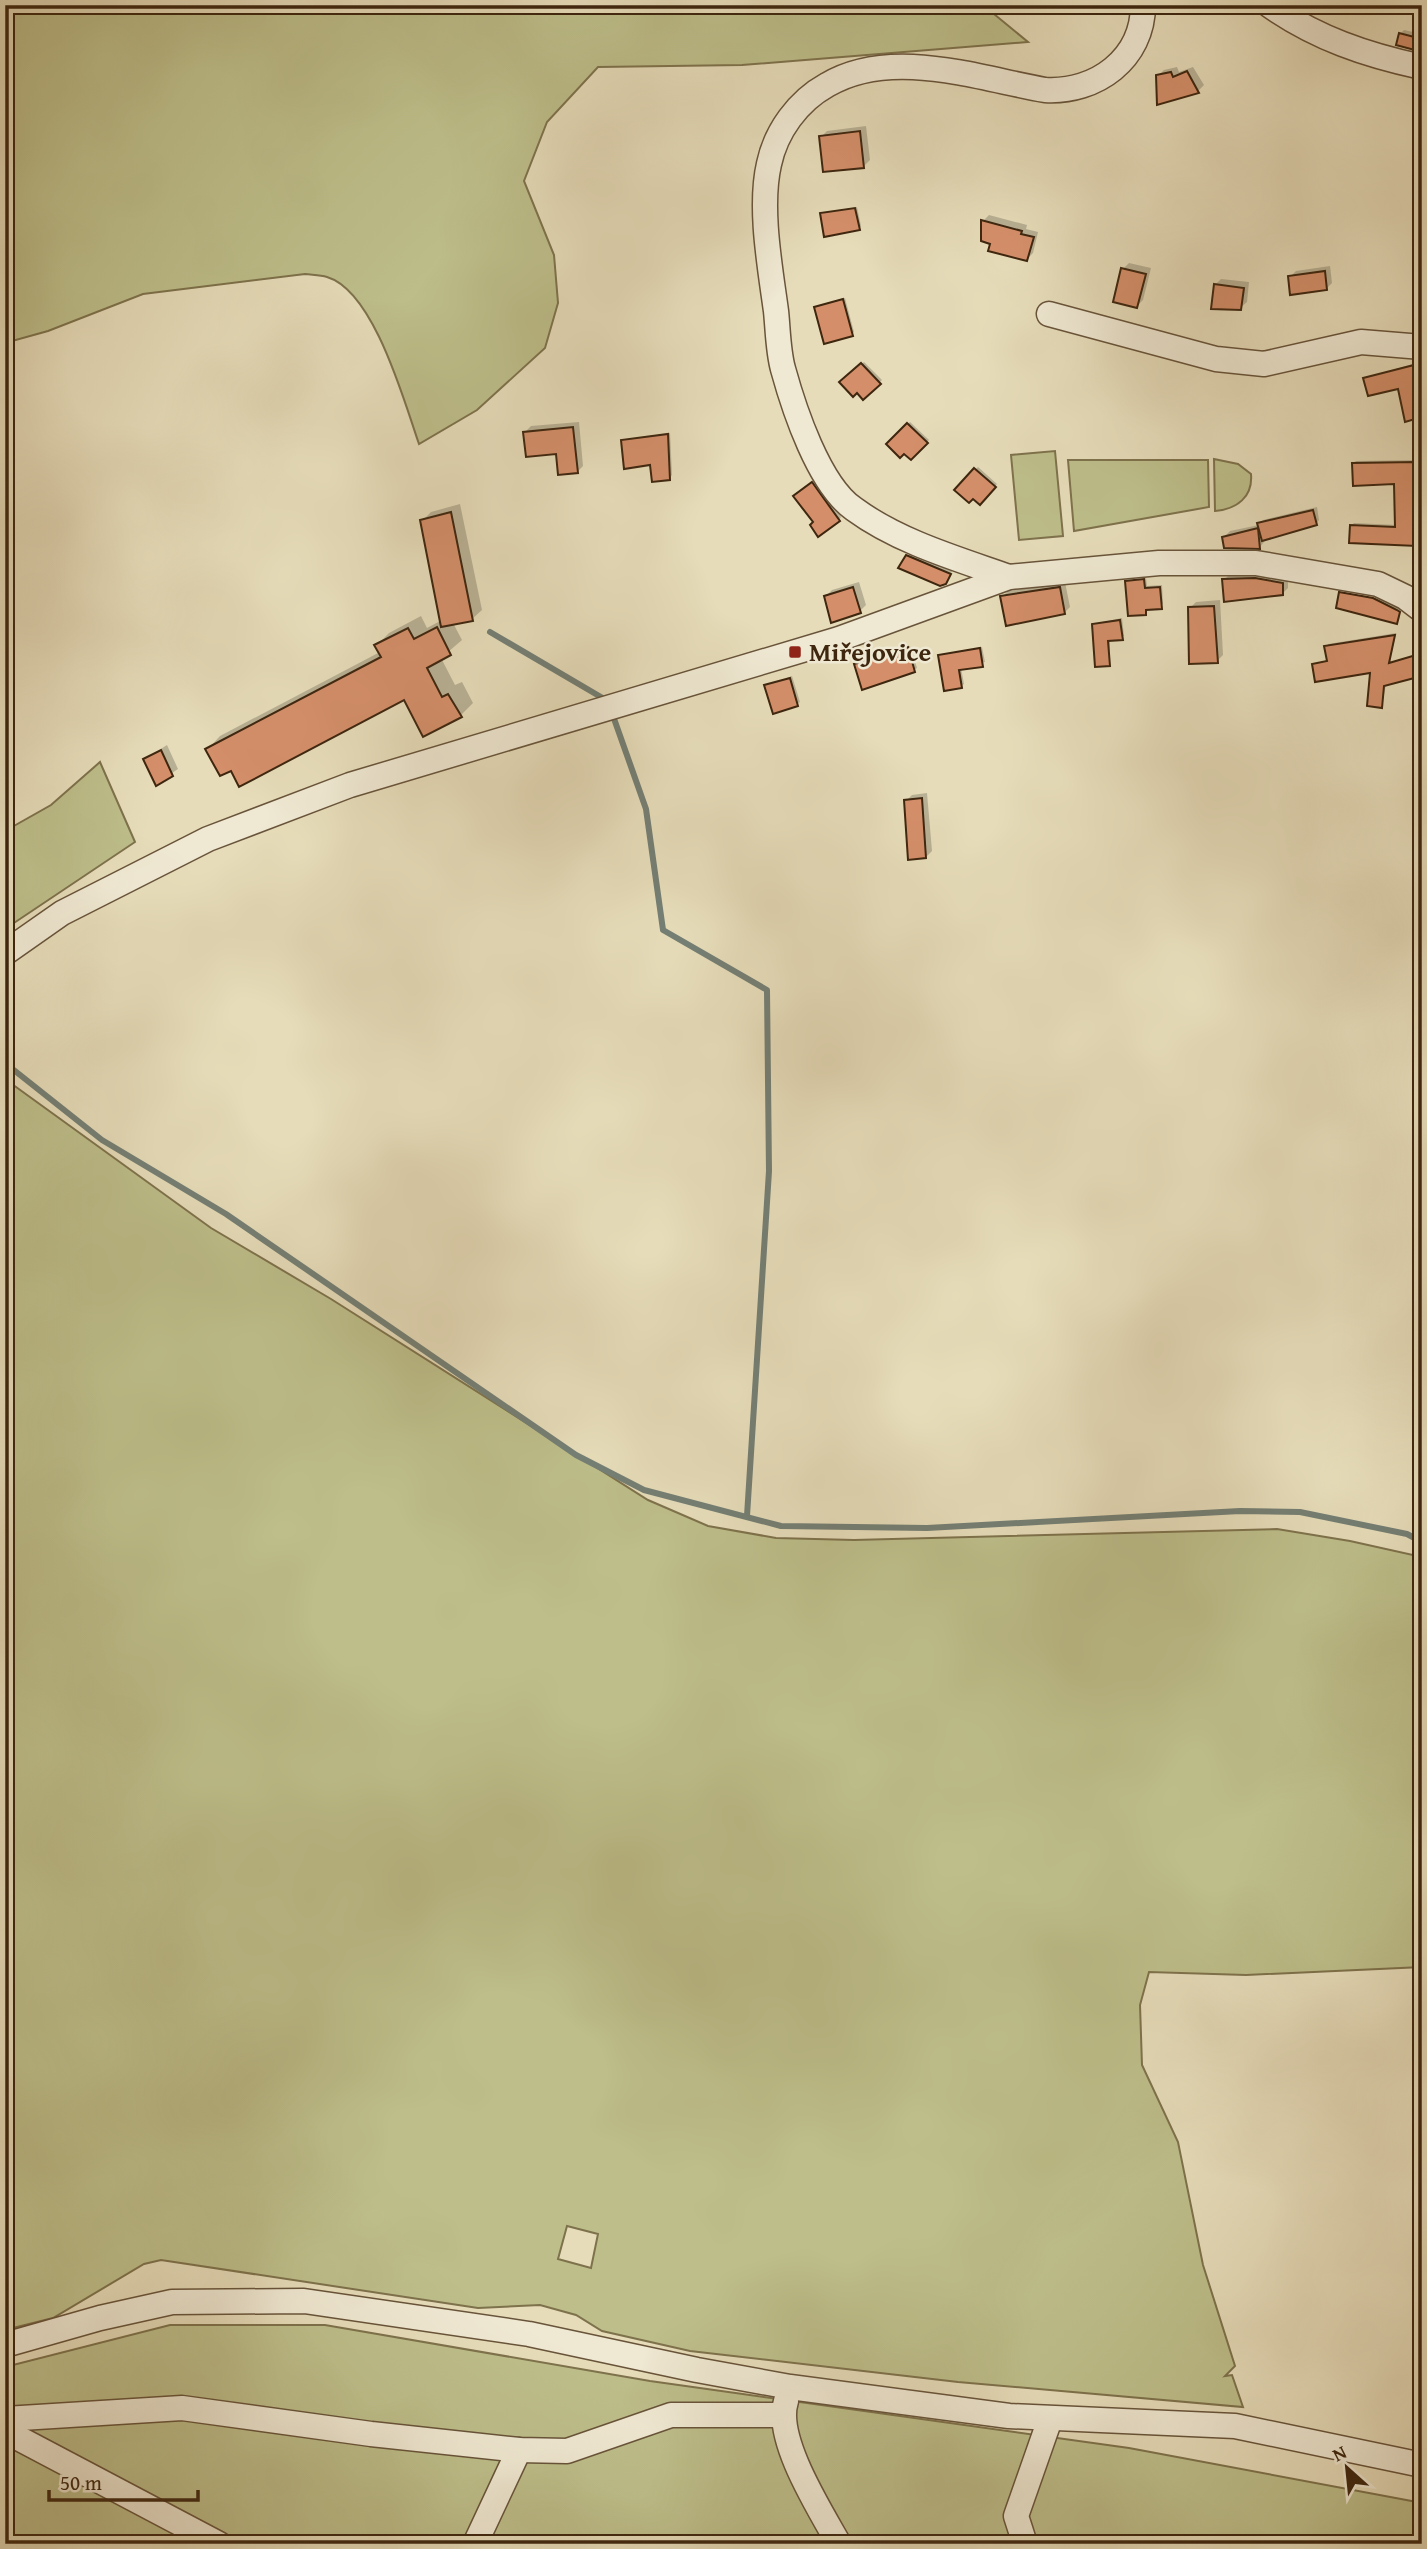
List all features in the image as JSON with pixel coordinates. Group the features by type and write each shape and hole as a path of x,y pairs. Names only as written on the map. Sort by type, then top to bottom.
{"street":[{"path":"1009,577 911,540 852,509 822,470 799,419 782,366 769,255 766,194 769,164 779,134 796,110 828,84 852,73 900,67 1059,91 1090,84 1123,61 1139,36 1143,5"},
{"path":"1269,5 1299,26 1364,54 1422,68"},
{"path":"1049,314 1216,359 1264,364 1361,342 1422,347"},
{"path":"5,953 62,913 208,839 350,785 839,639 1009,577 1159,563 1256,563 1378,584 1405,597 1422,610"},
{"path":"5,2345 100,2318 172,2302 304,2301 529,2334 790,2387 1050,2419 1235,2426 1422,2465"},
{"path":"790,2387 781,2415 786,2436 815,2502 839,2544"},
{"path":"5,2419 182,2408 519,2450 568,2451 671,2415 781,2415"},
{"path":"1025,2544 1016,2516 1050,2419"},
{"path":"5,2431 219,2544"},
{"path":"475,2544 519,2450"}],"green space":[{"path":"5,5 983,5 1028,42 742,65 598,67 547,122 524,181 554,255 558,303 545,348 477,410 419,444 396,376 373,325 344,286 324,276 305,274 143,294 48,331 5,343"},
{"path":"1055,451 1063,536 1019,540 1011,455"},
{"path":"1214,459 1238,464 1251,474 1249,489 1242,500 1230,508 1215,511"},
{"path":"1068,460 1208,460 1209,507 1074,531"},
{"path":"100,762 135,842 5,929 5,831 51,805"},
{"path":"5,1079 211,1228 331,1299 648,1500 708,1526 776,1538 854,1540 1277,1529 1422,1557 1422,1967 1246,1975 1149,1972 1140,2005 1142,2065 1178,2142 1203,2265 1235,2366 1225,2376 1232,2375 1243,2407 958,2382 690,2351 602,2331 576,2315 540,2305 478,2308 161,2260 144,2264 53,2318 5,2330","holes":["567,2226 598,2234 591,2268 558,2259"]},
{"path":"170,2325 325,2325 650,2381 1129,2448 1417,2502 1422,2504 1422,2544 5,2544 5,2367"}],"building":[{"path":"1399,33 1422,39 1422,52 1396,45"},
{"path":"1187,71 1199,93 1157,105 1156,75 1171,72 1173,77"},
{"path":"860,131 864,168 823,172 819,136"},
{"path":"855,208 860,230 824,237 820,213"},
{"path":"981,220 1034,237 1027,261 988,251 990,244 981,241"},
{"path":"1121,268 1146,274 1137,308 1113,302"},
{"path":"1325,271 1327,290 1290,295 1288,276"},
{"path":"1214,284 1244,288 1241,310 1211,309"},
{"path":"843,299 853,336 824,344 814,307"},
{"path":"861,363 881,384 863,400 857,393 853,397 839,382"},
{"path":"1414,365 1422,396 1422,417 1405,422 1398,389 1368,396 1363,378"},
{"path":"907,423 928,443 911,460 904,454 900,458 886,444"},
{"path":"573,427 578,473 558,475 556,454 526,457 523,432"},
{"path":"668,434 670,480 652,482 650,465 624,469 621,440"},
{"path":"1416,462 1417,546 1349,543 1350,525 1395,527 1394,484 1353,486 1352,463"},
{"path":"974,468 996,487 980,505 973,499 969,503 954,490"},
{"path":"812,482 840,521 818,537 810,525 813,522 793,496"},
{"path":"1313,510 1317,525 1262,541 1257,523"},
{"path":"451,512 473,621 441,627 420,520"},
{"path":"1258,528 1260,549 1224,548 1222,537"},
{"path":"906,555 951,574 946,584 940,586 898,568"},
{"path":"1255,578 1283,583 1283,595 1224,602 1222,579"},
{"path":"1144,579 1145,588 1160,587 1162,609 1146,610 1146,615 1128,616 1125,581"},
{"path":"853,587 861,613 831,623 824,596"},
{"path":"1060,587 1065,614 1006,626 1000,596"},
{"path":"1339,592 1373,598 1397,610 1400,612 1397,624 1336,608"},
{"path":"1214,606 1218,663 1189,664 1188,607"},
{"path":"1120,620 1123,640 1108,641 1110,666 1095,667 1092,624"},
{"path":"437,627 451,655 427,668 442,697 448,694 462,717 423,737 404,700 239,787 231,771 220,776 205,749 381,657 374,645 408,628 414,639"},
{"path":"1395,635 1389,663 1416,655 1422,676 1384,686 1382,708 1367,706 1370,673 1315,682 1312,664 1327,661 1324,646"},
{"path":"908,647 915,672 862,690 854,664"},
{"path":"980,648 983,667 959,670 962,688 944,691 938,655"},
{"path":"790,678 798,706 773,714 764,685"},
{"path":"161,750 173,776 156,786 143,759"},
{"path":"922,798 926,858 908,860 904,800"}],"waterway":[{"path":"490,632 606,700"},
{"path":"612,713 646,809 663,930 767,990 769,1171 747,1516"},
{"path":"5,1063 102,1140 226,1214 576,1455 644,1490 781,1526 927,1528 1240,1511 1300,1512 1407,1534 1422,1542"}],"place":[{"name":"Miřejovice","path":"795,652"}]}
